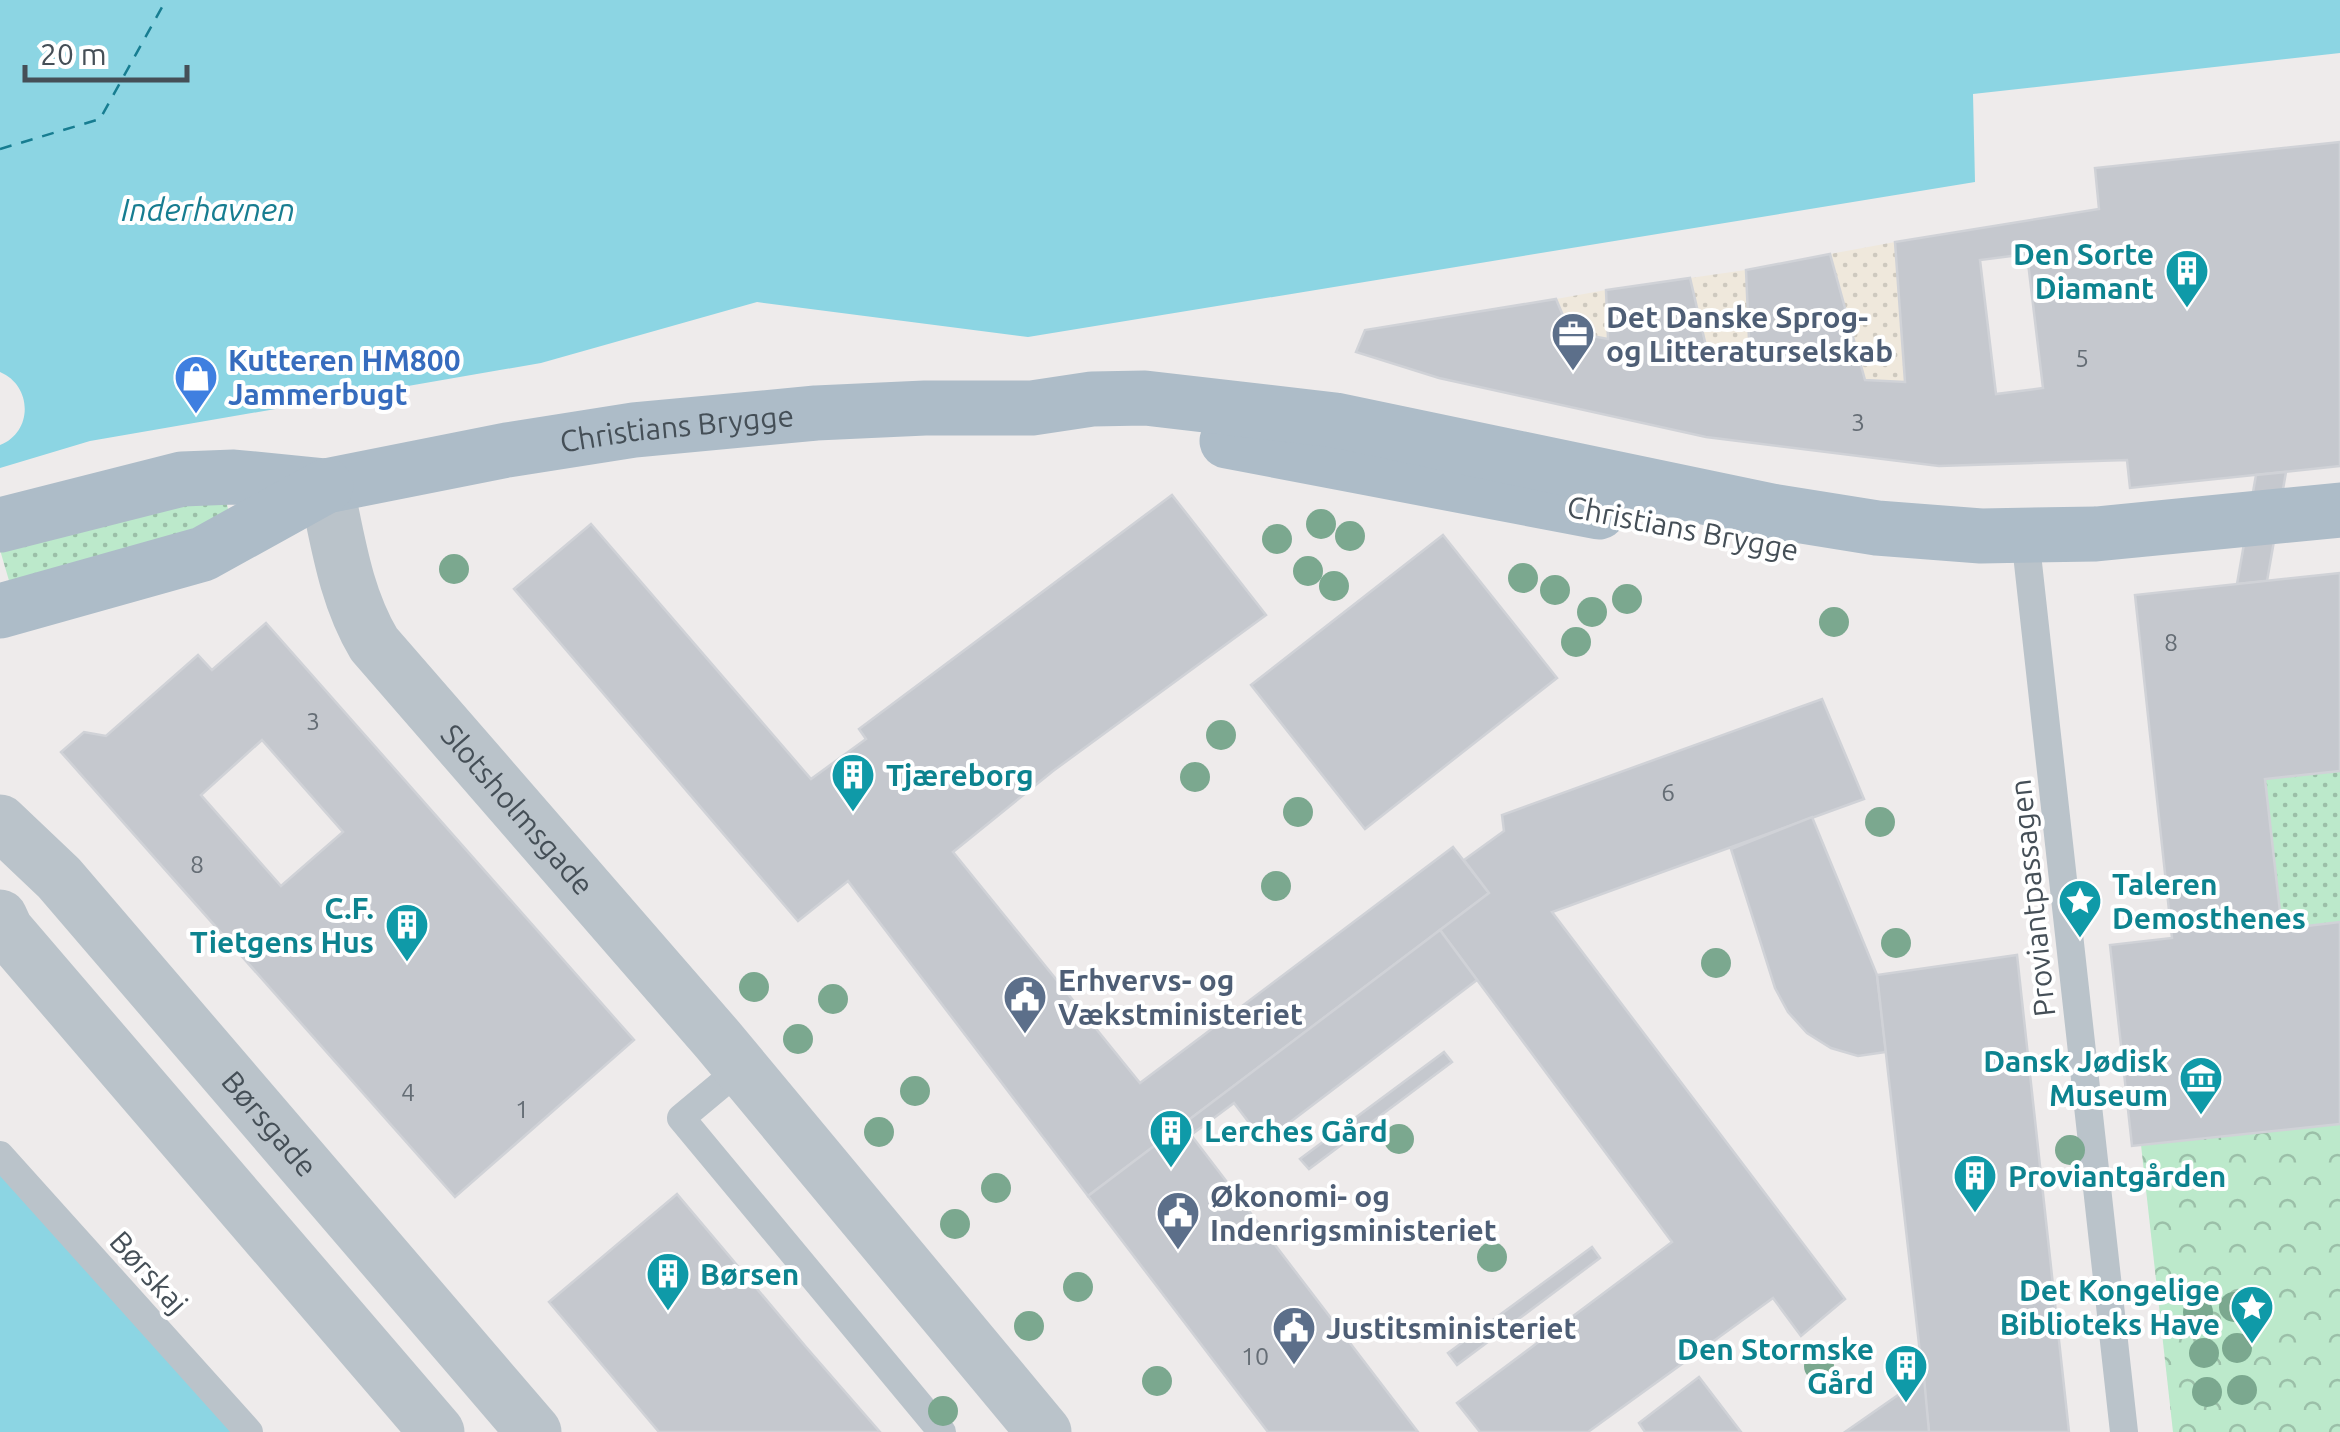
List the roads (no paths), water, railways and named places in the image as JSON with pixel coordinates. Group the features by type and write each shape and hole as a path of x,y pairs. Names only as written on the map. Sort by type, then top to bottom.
{"main road":[{"name":"Christians Brygge","path":"0,525 182,479 234,477 326,486 507,450 634,430 816,413 925,408 1032,408 1122,430 1287,451 1788,549 1918,565 2027,552 2138,531 2340,510"},
{"name":"Christians Brygge","path":"0,611 204,554 326,486"},
{"name":"Christians Brygge","path":"2027,552 2130,564 2340,542"}],"street":[{"name":"Slotsholmsgade","path":"326,486 346,581 358,616 374,644 755,1085 1044,1432"},
{"name":"Børsgade","path":"0,822 59,878 534,1432"},
{"path":"0,917 6,930 437,1432"}],"lane":[{"name":"Proviantpassagen","path":"2027,552 2124,1432"},
{"path":"755,1085 681,1118 942,1432"},
{"name":"Børskaj","path":"0,1155 249,1432"}],"water":[{"name":"Inderhavnen","path":"0,0 2340,0 2340,53 1973,94 1975,182 1028,337 757,302 541,363 90,441 0,468 0,445 19,430 25,409 19,387 0,372"},
{"path":"0,1166 234,1432 0,1432"}],"place":[{"name":"Den Sorte Diamant","path":"2187,309"},
{"name":"Det Danske Sprog- og Litteraturselskab","path":"1573,372"},
{"name":"Kutteren HM800 Jammerbugt","path":"196,415"},
{"name":"Tjæreborg","path":"853,813"},
{"name":"Taleren Demosthenes","path":"2080,939"},
{"name":"C.F. Tietgens Hus","path":"407,963"},
{"name":"Erhvervs- og Vækstministeriet","path":"1025,1035"},
{"name":"Dansk Jødisk Museum","path":"2201,1116"},
{"name":"Lerches Gård","path":"1171,1169"},
{"name":"Proviantgården","path":"1975,1214"},
{"name":"Økonomi- og Indenrigsministeriet","path":"1178,1251"},
{"name":"Børsen","path":"668,1312"},
{"name":"Det Kongelige Biblioteks Have","path":"2252,1345"},
{"name":"Justitsministeriet","path":"1294,1366"},
{"name":"Den Stormske Gård","path":"1906,1404"}]}
